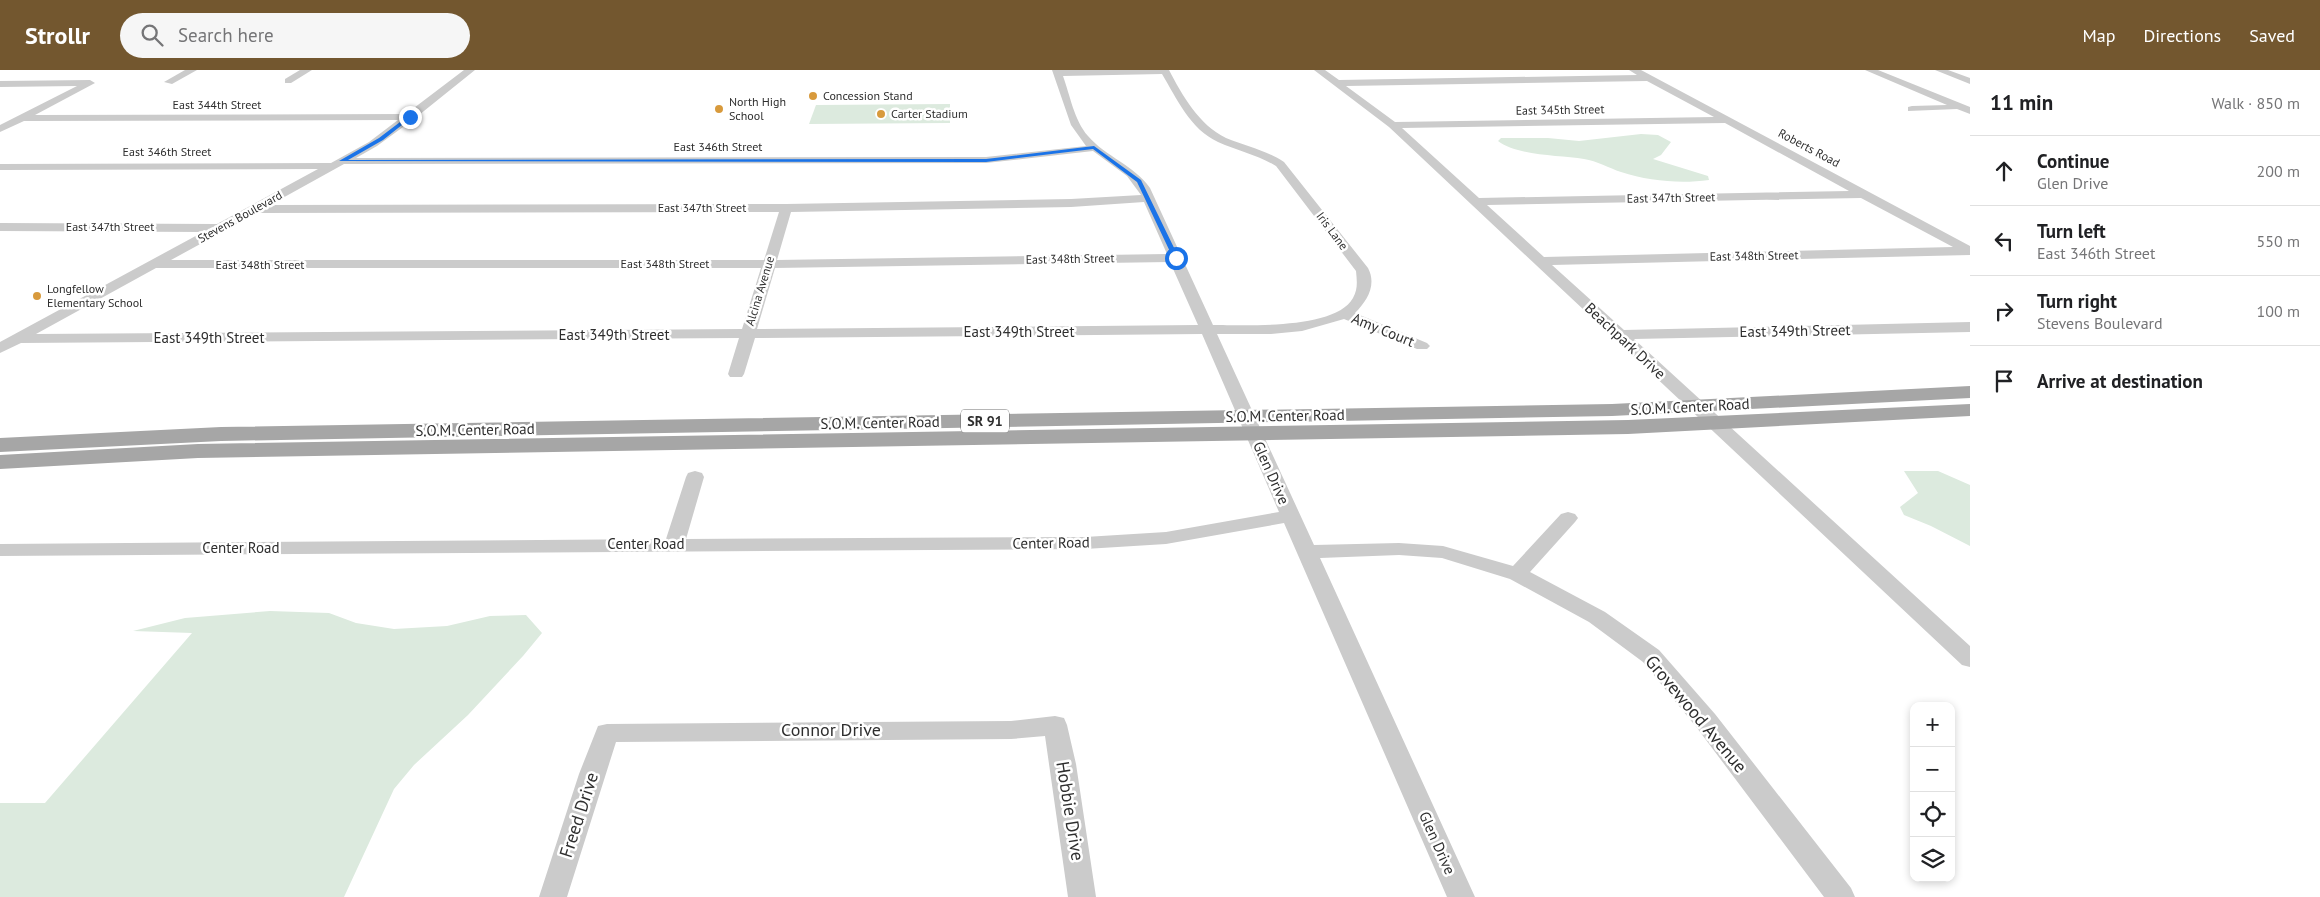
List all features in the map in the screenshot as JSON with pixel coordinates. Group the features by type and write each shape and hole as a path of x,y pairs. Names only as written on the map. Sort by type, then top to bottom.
{"main road":[{"name":"S.O.M. Center Road","path":"0,462 198,451 1250,425 1612,410 1970,392"},
{"name":"S.O.M. Center Road","path":"0,445 221,434 1250,425 1628,427 1970,410"}],"street":[{"path":"169,82 192,70"},
{"path":"288,81 307,70"},
{"name":"Stevens Boulevard","path":"0,348 381,139 470,70"},
{"path":"1057,71 1165,70"},
{"name":"Iris Lane","path":"1165,70 1202,128 1219,138 1263,154 1280,164 1363,271 1366,284 1364,294 1357,304 1344,314 1332,319 1297,327 1209,330"},
{"name":"Beachpark Drive","path":"1319,70 1393,126 1970,659"},
{"name":"Roberts Road","path":"1634,70 1970,251"},
{"path":"1870,70 1966,110"},
{"path":"1940,70 1970,81"},
{"name":"Glen Drive","path":"1057,71 1079,130 1094,148 1135,176 1148,198 1209,330 1290,516 1308,552 1462,897"},
{"path":"1336,83 1649,78"},
{"path":"0,84 90,83"},
{"path":"0,129 90,83"},
{"path":"1912,109 1966,110"},
{"name":"East 344th Street","path":"0,115 410,117"},
{"name":"East 345th Street","path":"1393,126 1727,120"},
{"name":"East 346th Street","path":"0,167 338,163 986,160 1094,148"},
{"name":"East 347th Street","path":"1476,202 1864,194"},
{"name":"East 347th Street","path":"255,209 786,208 1072,203 1148,198"},
{"name":"Alcina Avenue","path":"736,374 786,208"},
{"name":"East 347th Street","path":"0,227 220,228"},
{"name":"East 348th Street","path":"1539,261 1970,251"},
{"name":"East 348th Street","path":"154,264 768,264 1176,258"},
{"name":"Amy Court","path":"1344,314 1422,346"},
{"name":"East 349th Street","path":"1620,335 1970,327"},
{"name":"East 349th Street","path":"20,338 1209,330"},
{"path":"675,544 695,476"},
{"name":"Center Road","path":"0,550 675,544 1085,543 1166,538 1290,516"},
{"path":"1517,574 1568,518"},
{"name":"Grovewood Avenue","path":"1308,552 1398,549 1443,552 1517,574 1597,617 1651,656 1706,721 1840,897"},
{"name":"Connor Drive","path":"607,733 1011,730 1056,726"},
{"name":"Hobbie Drive","path":"1056,726 1082,897"},
{"name":"Freed Drive","path":"553,897 607,733"}],"green space":[{"name":"Carter Stadium","path":"950,104 950,123 809,124 816,105"},
{"path":"1641,134 1658,135 1671,142 1661,155 1653,159 1708,176 1709,180 1676,182 1642,178 1589,160 1516,150 1498,141 1501,138 1548,138 1579,141"},
{"path":"1904,471 1938,471 1970,485 1970,546 1931,526 1904,515 1900,507 1918,493"},
{"path":"270,611 329,613 356,623 394,629 447,626 490,616 526,615 542,633 468,715 414,765 394,789 344,897 0,897 0,803 45,803 192,633 133,631 185,618"}],"place":[{"name":"Concession Stand","path":"813,96"},
{"name":"North High School","path":"719,109"},
{"name":"Carter Stadium","path":"881,114"},
{"name":"Longfellow Elementary School","path":"37,296"}],"route":[{"path":"410,117 381,139 342,161 986,160 1094,148 1140,181 1176,258"}]}
